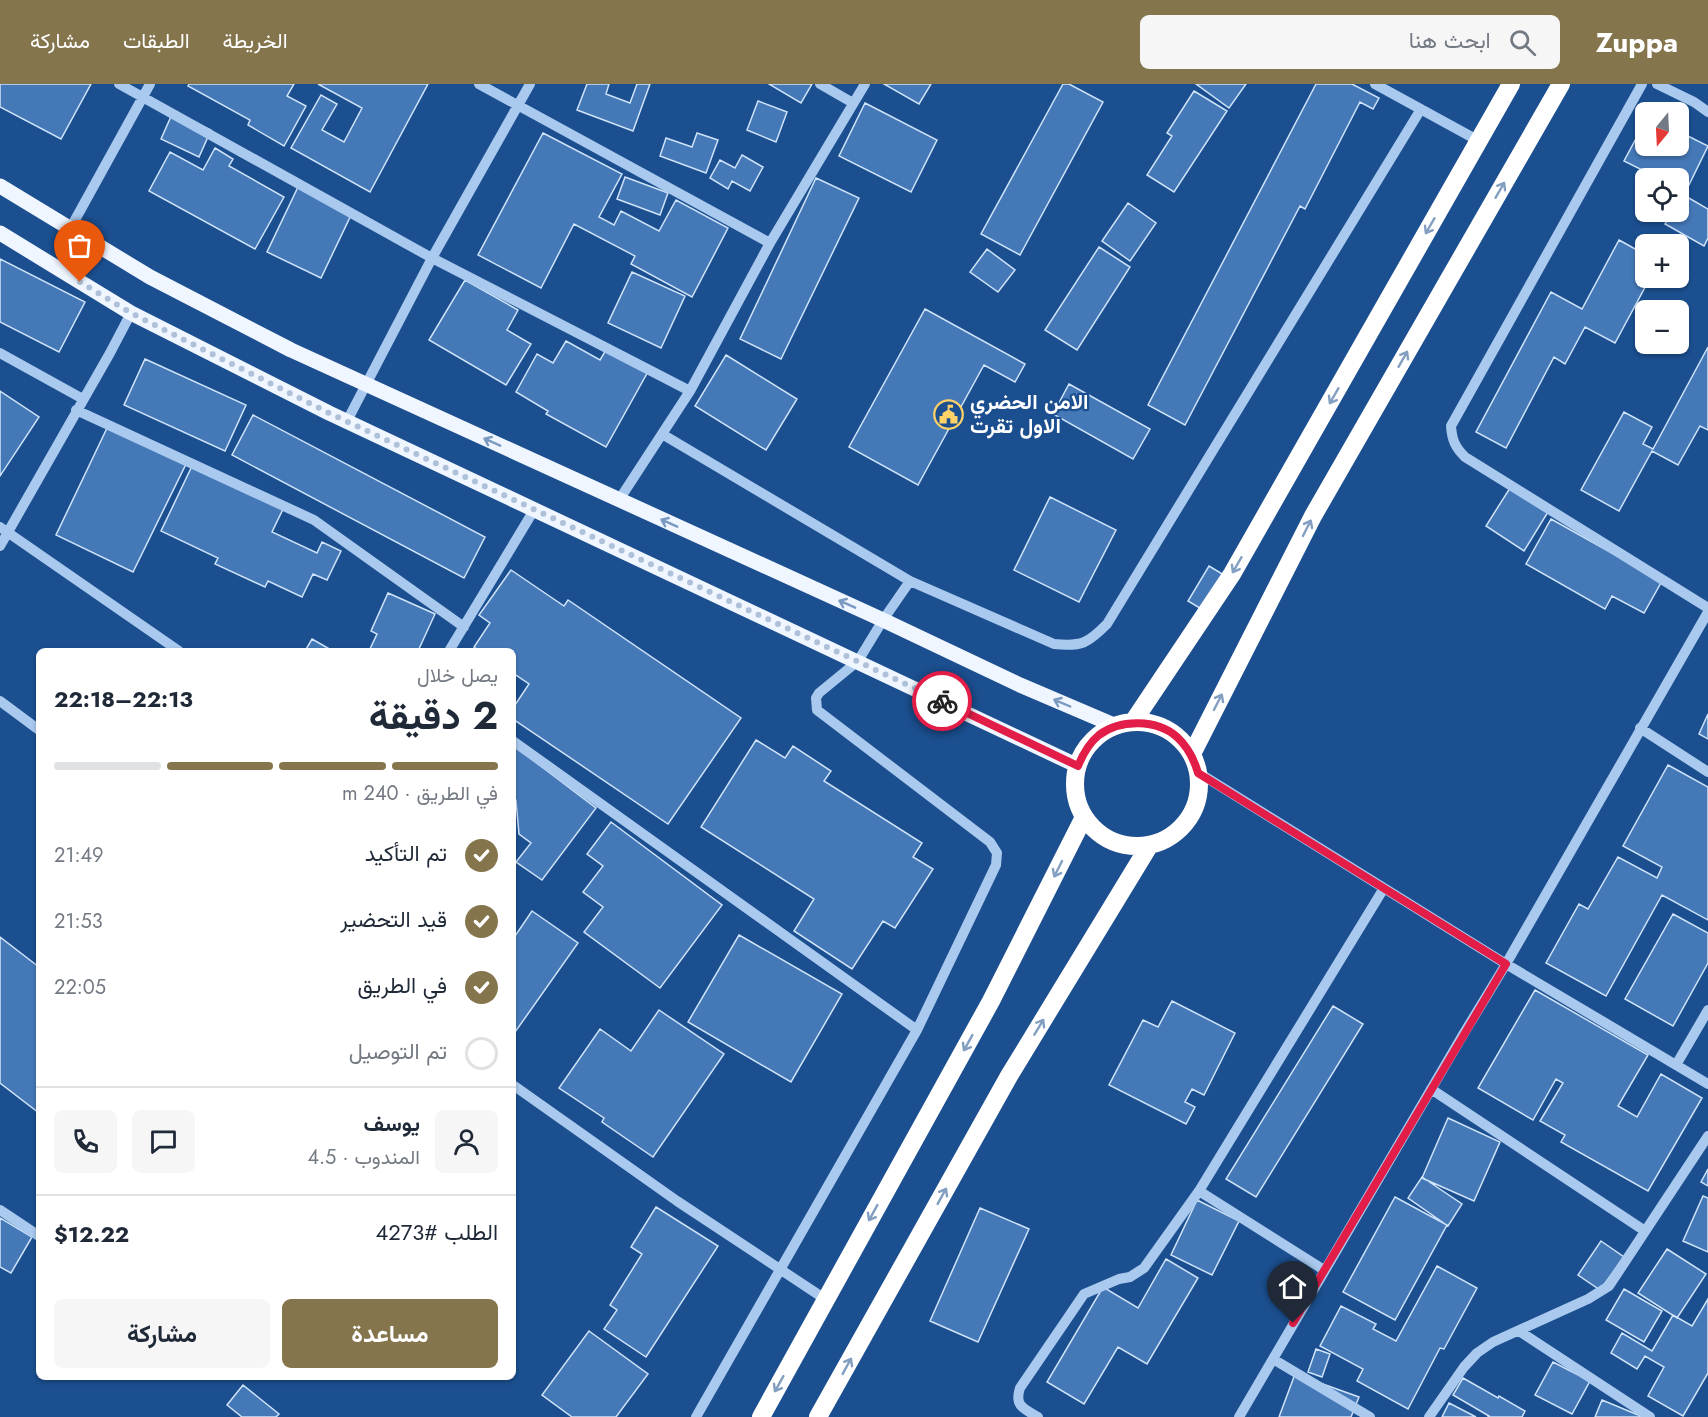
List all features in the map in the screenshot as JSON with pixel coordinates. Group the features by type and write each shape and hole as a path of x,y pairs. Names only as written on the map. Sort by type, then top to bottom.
{"highway":[{"path":"1124,724 1232,574 1511,84"},
{"path":"1191,754 1313,516 1561,84"},
{"path":"1124,724 1156,725 1176,736 1191,754 1198,773 1199,792 1194,811 1183,827 1167,839 1149,846 1124,845 1101,835 1084,817 1075,792 1075,778 1086,748 1099,735 1124,724"},
{"path":"761,1417 991,1001 1084,817"},
{"path":"818,1417 1009,1076 1149,846"}],"main road":[{"path":"0,186 150,278 291,350 883,620 1020,685 1124,724"},
{"path":"0,233 131,313 347,421 1078,766"}],"street":[{"path":"119,84 432,258 690,391"},
{"path":"70,229 150,84"},
{"path":"479,84 770,243"},
{"path":"347,421 432,258 530,84"},
{"path":"820,84 853,104"},
{"path":"619,500 690,391 770,243 865,84"},
{"path":"1375,84 1479,141"},
{"path":"1239,1417 1506,964 1708,610 1465,457 1456,448 1452,438 1451,426 1642,84"},
{"path":"1658,84 1694,102 1708,112"},
{"path":"662,434 910,581 1054,644 1072,646 1091,640 1107,624 1420,109"},
{"path":"0,546 4,530 110,353 131,313"},
{"path":"0,353 83,399"},
{"path":"76,410 314,520 464,627"},
{"path":"451,648 534,510"},
{"path":"4,530 175,648"},
{"path":"696,1417 917,1030 996,865 998,853 990,842 817,710 816,698 819,693 858,661 910,581"},
{"path":"0,701 36,728"},
{"path":"1640,728 1708,772"},
{"path":"516,743 917,1030"},
{"path":"1198,773 1506,964 1708,1084"},
{"path":"1038,1417 1022,1407 1018,1401 1020,1388 1084,1294 1119,1279 1130,1277 1144,1268 1199,1191 1384,888"},
{"path":"1676,1065 1708,1010"},
{"path":"516,1087 677,1202 825,1299"},
{"path":"1431,1089 1645,1231"},
{"path":"1429,1417 1464,1367 1477,1353 1493,1342 1588,1299 1609,1286 1708,1136"},
{"path":"1199,1191 1324,1270"},
{"path":"0,1210 36,1234"},
{"path":"1519,1331 1650,1417"},
{"path":"1273,1359 1370,1417"}],"building":[{"path":"0,84 91,84 61,139 0,107"},
{"path":"189,84 294,84 287,96 306,106 284,146 248,125 250,120 188,86"},
{"path":"318,84 428,84 370,192 291,148 321,95 337,104 322,130 344,142 362,108"},
{"path":"587,84 609,84 606,94 630,103 637,84 650,84 633,131 577,110"},
{"path":"769,84 812,84 801,103"},
{"path":"884,84 931,84 919,104"},
{"path":"1063,84 1069,84 1103,102 1020,255 981,234"},
{"path":"1196,84 1246,84 1229,108"},
{"path":"1316,84 1352,84 1379,98 1373,109 1360,102 1305,209 1300,206 1185,425 1148,405"},
{"path":"1194,91 1227,111 1174,192 1147,175 1172,136 1167,133"},
{"path":"758,101 787,112 776,142 747,130"},
{"path":"865,103 937,140 911,192 839,156"},
{"path":"173,112 211,130 199,157 161,139"},
{"path":"543,133 622,174 599,217 614,225 621,211 659,231 676,200 728,228 692,297 631,264 635,256 574,224 541,288 478,255"},
{"path":"697,133 718,140 706,173 660,156 666,138 692,147"},
{"path":"1689,136 1708,146 1689,185 1689,168 1638,168 1624,161 1635,140 1635,156 1689,156"},
{"path":"215,148 233,159 229,166 284,197 255,249 149,191 170,152 203,170"},
{"path":"742,155 763,167 750,191 732,181 728,189 710,178 720,160 735,168"},
{"path":"625,177 668,193 660,215 617,199"},
{"path":"816,178 859,198 781,359 740,339"},
{"path":"298,187 352,213 321,278 267,252"},
{"path":"1689,198 1708,209 1708,238 1704,246 1689,238 1689,234 1683,234 1665,224 1666,222 1689,222"},
{"path":"1128,203 1156,223 1130,261 1102,241"},
{"path":"1619,240 1635,249 1635,288 1645,288 1638,300 1635,300 1635,306 1615,343 1585,327 1565,364 1554,357 1506,448 1476,432 1551,292 1582,309"},
{"path":"1099,247 1130,267 1077,350 1045,330"},
{"path":"987,249 1015,270 998,292 970,272"},
{"path":"0,259 85,302 59,352 0,322"},
{"path":"632,272 685,296 661,348 608,323"},
{"path":"465,280 518,310 507,330 531,344 506,385 429,340"},
{"path":"925,309 1025,364 1015,382 984,365 918,485 849,447"},
{"path":"566,341 600,360 609,345 650,368 606,447 546,414 548,411 516,392 537,354 553,363"},
{"path":"1708,347 1708,430 1700,426 1678,465 1652,451 1619,511 1581,490 1624,412 1652,427 1643,444 1653,449"},
{"path":"726,355 797,399 766,450 695,406"},
{"path":"145,359 246,405 225,451 124,405"},
{"path":"1069,384 1150,429 1133,459 1053,414"},
{"path":"0,391 39,417 0,476"},
{"path":"253,415 485,537 464,578 232,455"},
{"path":"108,426 186,464 133,572 56,535"},
{"path":"193,464 285,505 272,532 317,553 322,542 341,551 327,580 313,574 302,597 268,581 265,587 215,564 218,558 161,531"},
{"path":"1510,488 1548,512 1524,551 1486,526"},
{"path":"1050,497 1116,530 1079,602 1014,570"},
{"path":"1551,519 1662,581 1644,613 1612,596 1605,609 1526,564"},
{"path":"1209,566 1224,575 1203,610 1188,601"},
{"path":"511,570 564,606 568,600 741,718 668,824 516,721 516,704 529,684 516,675 516,648 474,647 490,623 479,615"},
{"path":"388,593 435,614 419,648 370,648 377,634 371,631"},
{"path":"312,639 328,648 307,648"},
{"path":"1708,714 1708,739 1699,734"},
{"path":"756,740 785,758 793,746 831,771 824,781 922,843 913,857 933,869 895,928 883,921 852,969 794,931 814,899 701,827"},
{"path":"516,747 596,808 542,880 516,862 531,843 519,834 516,801"},
{"path":"1668,765 1708,787 1708,920 1662,895 1606,996 1546,963 1579,904 1588,909 1618,857 1657,878 1662,867 1623,846"},
{"path":"611,822 722,905 660,988 584,932 603,907 583,892 603,866 587,854"},
{"path":"532,911 578,943 516,1031 516,935"},
{"path":"1673,914 1708,933 1708,963 1673,1026 1625,999"},
{"path":"739,935 842,994 791,1082 688,1022"},
{"path":"0,937 36,965 36,1111 0,1083"},
{"path":"1535,990 1648,1055 1618,1106 1637,1117 1661,1074 1702,1098 1648,1191 1561,1142 1565,1135 1540,1121 1563,1083 1556,1079 1533,1120 1478,1088"},
{"path":"1172,1001 1235,1033 1204,1095 1192,1089 1185,1102 1195,1107 1186,1124 1109,1085 1143,1020 1158,1027"},
{"path":"1333,1006 1363,1024 1256,1197 1226,1179"},
{"path":"659,1010 724,1054 653,1157 602,1122 604,1118 559,1088 600,1029 631,1051"},
{"path":"1448,1118 1500,1142 1474,1201 1422,1178"},
{"path":"1708,1169 1708,1186 1701,1182"},
{"path":"1422,1177 1462,1204 1448,1226 1408,1198"},
{"path":"1703,1196 1708,1198 1708,1252 1683,1241"},
{"path":"1395,1197 1447,1225 1395,1320 1343,1292"},
{"path":"1197,1200 1239,1221 1212,1275 1171,1255"},
{"path":"656,1207 718,1246 646,1357 604,1329 617,1310 610,1305 642,1254 631,1247"},
{"path":"980,1208 1029,1229 978,1342 930,1321"},
{"path":"0,1218 32,1237 11,1273 0,1267"},
{"path":"1601,1241 1624,1257 1600,1290 1578,1275"},
{"path":"1667,1249 1706,1274 1677,1318 1638,1293"},
{"path":"1166,1259 1198,1278 1147,1364 1118,1347 1084,1404 1047,1382 1103,1287 1138,1308"},
{"path":"1437,1266 1477,1288 1444,1349 1440,1348 1408,1409 1357,1381 1363,1369 1320,1346 1341,1306 1376,1324 1373,1329 1396,1341"},
{"path":"1624,1289 1662,1311 1644,1342 1606,1320"},
{"path":"1708,1299 1708,1373 1683,1416 1648,1396 1664,1367 1645,1356 1637,1369 1611,1353 1622,1333 1652,1351 1673,1315 1692,1326"},
{"path":"589,1331 648,1374 616,1417 572,1417 542,1395"},
{"path":"1316,1349 1330,1354 1322,1377 1308,1372"},
{"path":"1553,1362 1590,1381 1572,1414 1535,1395"},
{"path":"1295,1374 1359,1397 1351,1417 1279,1417"},
{"path":"1463,1378 1525,1411 1522,1417 1488,1417 1453,1395"},
{"path":"243,1385 279,1414 276,1417 242,1417 227,1405"},
{"path":"1602,1400 1643,1417 1595,1417"},
{"path":"1449,1403 1476,1417 1442,1417"}],"way so far":[{"path":"80,282 131,313 329,413 942,701"}],"place":[{"name":"الامن الحضري الاول تقرت","path":"949,414"}],"route":[{"path":"942,701 1078,766 1086,748 1099,735 1116,726 1133,723 1156,725 1176,736 1191,754 1198,773 1506,964 1293,1323"}]}
